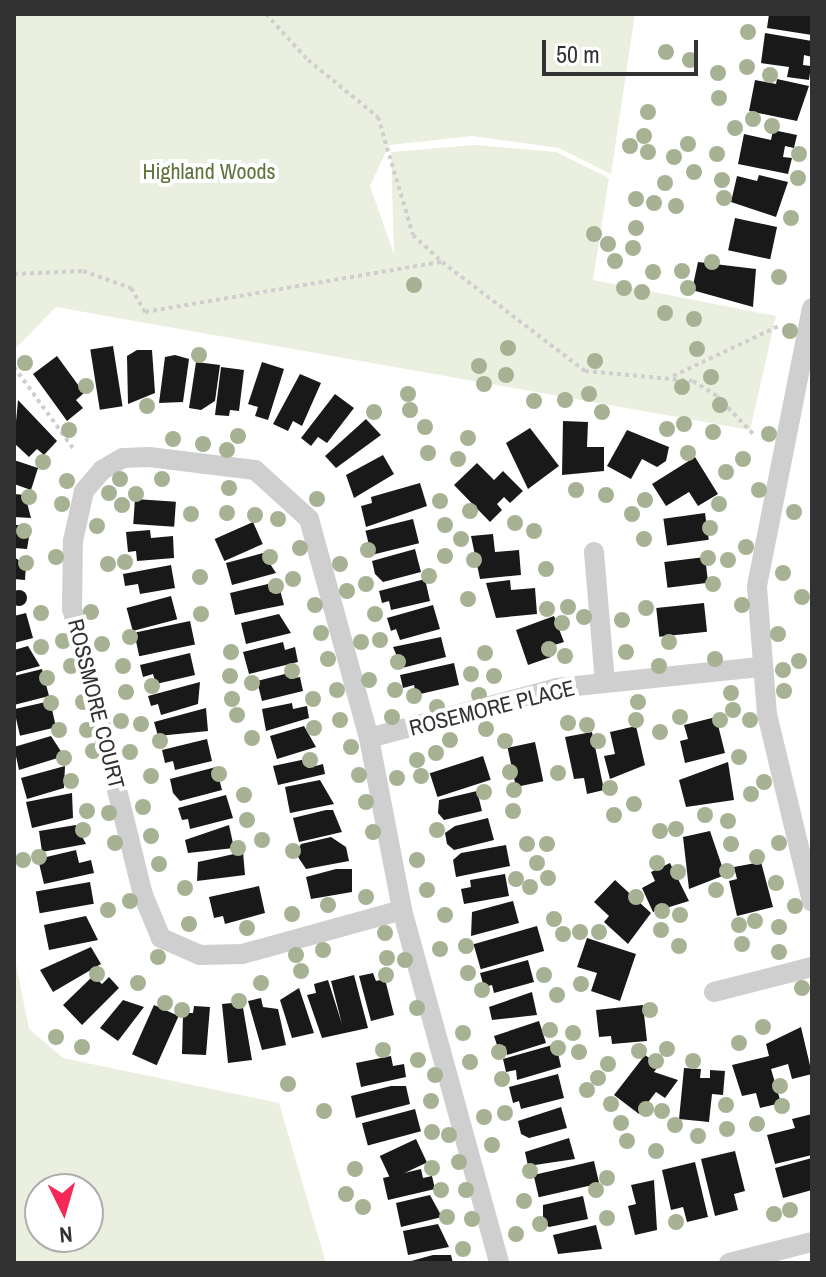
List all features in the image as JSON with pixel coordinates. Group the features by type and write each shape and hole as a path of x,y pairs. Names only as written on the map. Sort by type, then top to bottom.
{"street":[{"path":"812,308 757,587 760,667 812,902"},
{"name":"ROSSMORE COURT","path":"402,910 242,954 200,955 161,938 143,895 72,609 76,528 84,491 102,470 123,458 179,459 255,470 277,485 309,519 318,540 369,738 402,910 499,1263"},
{"path":"594,552 605,683"},
{"name":"ROSEMORE PLACE","path":"369,738 557,688 760,667"},
{"path":"714,992 812,967"},
{"path":"729,1263 812,1242"}],"path":[{"path":"266,14 308,60 378,117 413,235 442,262 585,371 672,376 717,396 755,436"},
{"path":"14,274 83,271 131,288 145,312 442,262"},
{"path":"672,376 779,326"},
{"path":"14,367 75,451"}],"green space":[{"name":"Highland Woods","path":"14,14 635,14 611,174 559,148 472,136 389,145 370,186 394,254 391,152 475,145 556,152 609,178 593,280 776,316 750,430 56,307 14,350"},
{"path":"14,954 29,1029 63,1058 279,1103 326,1263 14,1263"}],"building":[{"path":"769,14 812,14 812,35 767,28"},
{"path":"765,33 812,41 812,57 804,55 803,65 811,66 809,80 787,77 789,67 761,63"},
{"path":"777,79 809,86 797,121 749,111 755,80 776,84"},
{"path":"773,130 797,135 794,148 785,146 783,157 792,158 788,174 738,164 744,134 771,140"},
{"path":"759,175 788,182 776,217 731,202 737,176 757,181"},
{"path":"735,218 777,227 770,259 728,250"},
{"path":"698,262 756,269 753,307 692,290"},
{"path":"113,346 123,406 100,410 90,350"},
{"path":"137,350 152,350 155,393 128,404 127,356"},
{"path":"175,355 189,359 183,402 159,403 165,357"},
{"path":"57,356 84,393 76,400 83,408 67,421 33,374"},
{"path":"196,362 220,365 215,401 201,410 189,408"},
{"path":"262,362 284,369 268,420 255,416 258,407 248,404"},
{"path":"221,367 244,370 239,411 230,410 229,416 215,415"},
{"path":"300,374 321,383 302,426 293,421 288,431 273,424"},
{"path":"335,394 354,408 327,443 318,437 311,446 301,438"},
{"path":"18,400 57,441 44,455 37,449 29,457 14,443"},
{"path":"366,419 381,435 336,468 325,456"},
{"path":"563,421 588,422 587,447 604,447 604,471 562,475"},
{"path":"530,428 559,466 528,489 506,443"},
{"path":"627,430 669,447 666,461 657,467 642,459 631,479 607,466"},
{"path":"383,455 394,474 354,498 346,475"},
{"path":"695,457 718,494 698,506 689,492 666,506 652,484"},
{"path":"14,460 38,468 31,490 14,484"},
{"path":"477,463 494,480 503,471 523,491 510,503 504,497 497,504 502,510 490,522 454,485"},
{"path":"420,483 427,506 366,527 361,506 372,503 371,497"},
{"path":"14,494 25,495 31,518 14,517"},
{"path":"135,499 176,502 174,527 133,524"},
{"path":"705,513 709,540 667,546 663,519"},
{"path":"413,519 419,543 372,555 365,531"},
{"path":"253,522 263,544 224,561 215,539"},
{"path":"14,525 20,525 19,536 29,537 27,549 14,548"},
{"path":"150,530 151,538 173,536 174,558 137,561 136,551 128,552 126,532"},
{"path":"493,534 495,552 519,550 521,575 480,579 471,536"},
{"path":"415,549 421,572 383,582 375,574 372,561"},
{"path":"263,553 276,573 232,585 226,563"},
{"path":"14,557 26,565 25,580 14,579"},
{"path":"705,557 708,583 667,588 664,562"},
{"path":"171,565 175,588 140,594 138,584 125,586 123,574"},
{"path":"425,579 430,601 391,610 389,601 382,603 379,591"},
{"path":"510,580 511,590 535,588 537,614 496,618 486,583"},
{"path":"268,584 270,592 280,590 284,605 235,615 230,593"},
{"path":"19,590 27,598 19,606 11,598"},
{"path":"171,596 177,619 133,631 127,608"},
{"path":"704,603 707,632 659,637 656,608"},
{"path":"433,605 440,629 400,640 396,629 391,631 387,618"},
{"path":"26,613 33,638 14,643 14,616"},
{"path":"279,614 291,633 246,644 241,623"},
{"path":"554,616 564,642 548,647 551,657 528,665 516,630"},
{"path":"190,621 195,644 139,656 134,633"},
{"path":"441,637 446,657 402,668 393,647"},
{"path":"283,642 285,650 295,647 298,662 249,674 243,652"},
{"path":"28,646 40,666 14,673 14,650"},
{"path":"190,653 195,675 156,684 153,674 143,677 140,665"},
{"path":"454,663 459,685 416,695 414,685 403,688 400,675"},
{"path":"42,669 49,696 14,705 14,676"},
{"path":"289,673 290,679 300,677 303,691 262,701 257,681"},
{"path":"200,682 198,704 161,715 158,704 151,706 148,696"},
{"path":"50,701 56,727 20,736 14,709"},
{"path":"292,703 293,709 307,706 309,718 266,731 262,709"},
{"path":"206,708 208,731 158,736 154,722"},
{"path":"716,717 725,753 685,763 680,741 688,739 684,725"},
{"path":"304,726 316,747 277,759 270,736"},
{"path":"636,726 645,765 610,779 604,756 615,754 610,732"},
{"path":"592,732 604,790 587,794 584,778 574,779 565,737"},
{"path":"51,736 64,756 19,770 14,747"},
{"path":"207,739 212,761 175,770 173,761 165,763 162,750"},
{"path":"535,742 543,781 516,787 508,748"},
{"path":"483,756 491,780 437,797 430,773"},
{"path":"306,759 308,768 323,764 325,774 278,785 273,766"},
{"path":"728,762 734,800 686,807 679,780"},
{"path":"65,766 64,788 27,799 21,778"},
{"path":"216,767 222,790 180,801 173,793 170,779"},
{"path":"320,780 334,804 290,813 285,787"},
{"path":"477,791 482,811 444,820 438,813 439,800"},
{"path":"72,793 73,818 32,828 26,802"},
{"path":"226,795 233,818 190,829 188,819 182,820 178,808"},
{"path":"333,810 342,832 299,842 293,818"},
{"path":"488,818 494,840 454,850 447,844 445,833 455,826"},
{"path":"76,825 86,844 42,852 39,831"},
{"path":"229,825 234,848 188,853 185,840"},
{"path":"710,831 725,875 689,889 683,837"},
{"path":"331,837 346,847 349,861 306,869 296,854 301,844"},
{"path":"506,845 510,866 456,877 453,860 461,853"},
{"path":"76,850 79,863 91,860 94,873 44,884 38,859"},
{"path":"243,852 245,875 197,881 198,862"},
{"path":"761,862 773,907 737,916 729,881 737,879 734,867"},
{"path":"670,863 689,901 653,912 642,888 655,881 651,872"},
{"path":"336,869 352,869 352,892 311,899 306,877"},
{"path":"505,874 509,896 464,904 461,889 471,887 470,880"},
{"path":"615,880 651,913 628,944 604,922 609,916 594,902"},
{"path":"90,882 94,904 40,913 36,892"},
{"path":"259,886 265,913 225,924 223,916 214,918 209,897"},
{"path":"513,901 519,923 471,936 472,912"},
{"path":"86,916 98,940 49,950 44,925"},
{"path":"537,926 544,951 481,969 474,944"},
{"path":"587,938 636,954 620,1001 591,991 597,973 577,967"},
{"path":"91,947 101,964 53,992 40,970"},
{"path":"528,960 534,982 494,993 492,985 484,987 480,973"},
{"path":"373,973 376,981 385,979 394,1015 371,1021 359,976"},
{"path":"354,975 368,1028 322,1038 307,995 316,993 314,984 328,980 342,1024 331,981"},
{"path":"93,976 102,984 109,977 119,988 82,1025 63,1005"},
{"path":"299,988 314,1033 292,1038 280,1000"},
{"path":"532,992 537,1015 492,1020 489,1007"},
{"path":"261,998 263,1007 278,1009 286,1045 262,1050 248,1001"},
{"path":"123,1000 144,1007 118,1041 100,1028"},
{"path":"242,1002 252,1060 228,1063 222,1004"},
{"path":"154,1005 179,1016 157,1065 132,1054"},
{"path":"643,1005 647,1041 612,1044 611,1036 599,1037 596,1010"},
{"path":"194,1006 210,1007 206,1055 182,1054 183,1013 193,1013"},
{"path":"539,1021 546,1043 507,1055 505,1046 498,1048 494,1036"},
{"path":"801,1027 812,1074 792,1079 788,1064 771,1069 781,1103 760,1108 756,1093 742,1096 732,1065 769,1056 766,1044"},
{"path":"556,1044 561,1067 517,1080 516,1070 506,1072 503,1059"},
{"path":"645,1055 659,1065 654,1072 678,1080 665,1098 656,1092 639,1114 614,1095"},
{"path":"391,1056 393,1066 404,1064 406,1077 361,1087 356,1063"},
{"path":"684,1068 701,1069 700,1078 710,1078 710,1070 725,1071 723,1095 712,1094 709,1122 679,1119"},
{"path":"558,1074 564,1098 521,1109 519,1101 513,1103 509,1087"},
{"path":"391,1086 406,1086 410,1104 356,1118 351,1096"},
{"path":"561,1107 567,1128 529,1138 521,1134 518,1121"},
{"path":"415,1109 421,1131 368,1145 362,1123"},
{"path":"812,1114 812,1155 775,1164 767,1135 795,1128 792,1119"},
{"path":"569,1138 575,1159 528,1166 525,1152"},
{"path":"416,1139 427,1163 391,1179 380,1156"},
{"path":"735,1151 745,1191 734,1194 738,1210 715,1216 701,1159"},
{"path":"812,1158 812,1190 783,1198 775,1168"},
{"path":"594,1161 599,1183 539,1197 534,1175"},
{"path":"695,1162 708,1217 687,1222 683,1207 671,1210 662,1170"},
{"path":"421,1169 423,1178 432,1176 435,1189 388,1200 383,1178"},
{"path":"654,1180 657,1230 635,1235 628,1206 636,1204 631,1185"},
{"path":"430,1195 442,1217 401,1227 396,1203"},
{"path":"583,1196 588,1219 549,1227 543,1222 543,1205"},
{"path":"438,1224 449,1247 408,1255 403,1231"},
{"path":"596,1225 602,1249 558,1254 553,1235"},
{"path":"433,1255 451,1255 453,1263 404,1263"}]}
